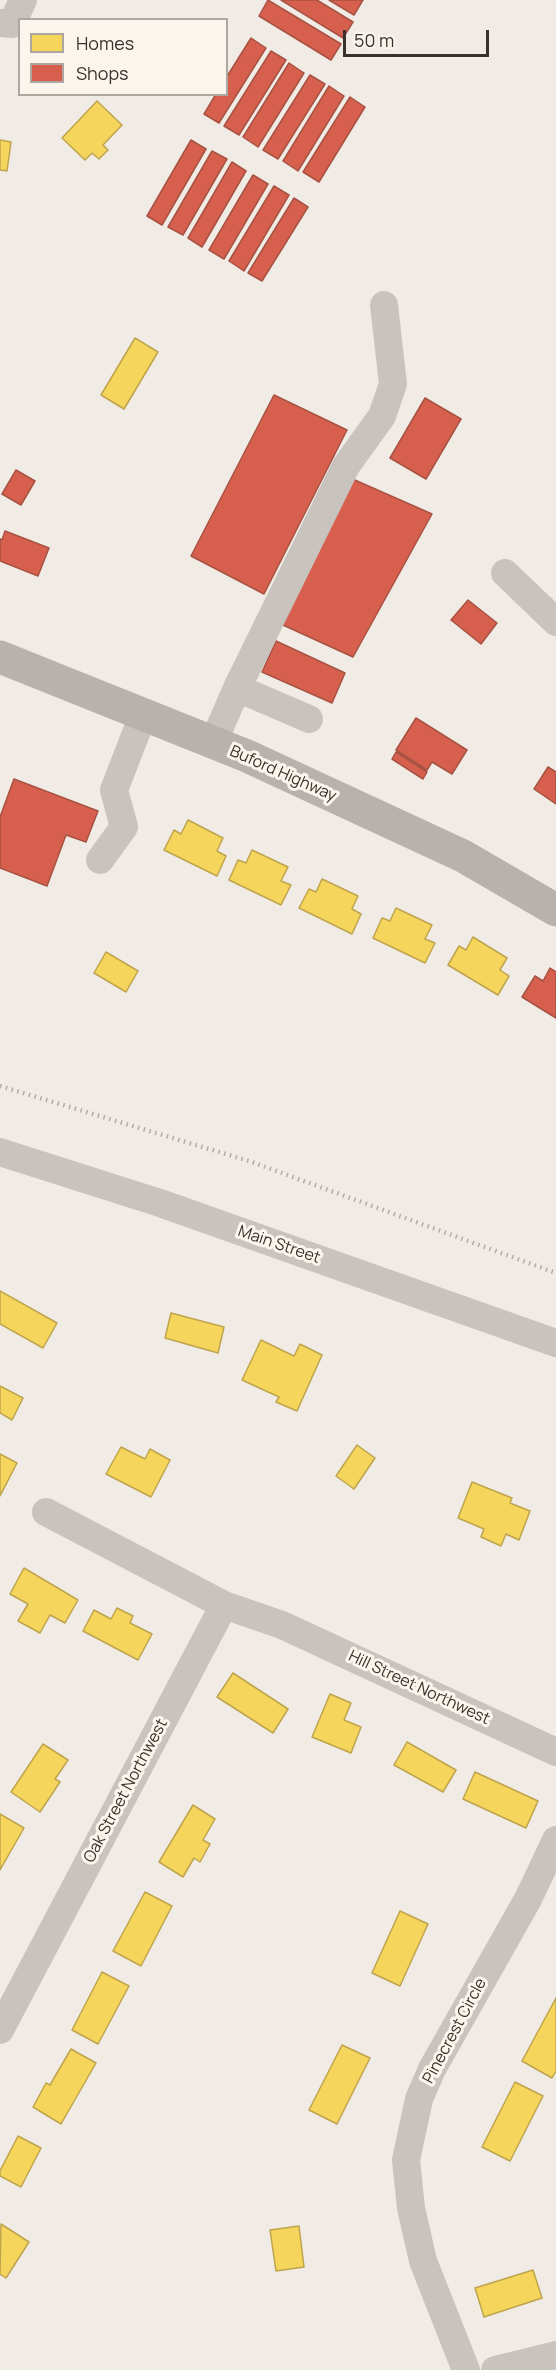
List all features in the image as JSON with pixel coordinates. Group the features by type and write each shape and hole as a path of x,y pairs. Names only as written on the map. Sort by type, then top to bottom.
{"main road":[{"name":"Buford Highway","path":"0,657 213,743 463,856 556,910"}],"street":[{"path":"0,23 12,24 23,0"},
{"path":"213,743 237,688 346,466 382,416 393,384 384,304"},
{"path":"505,573 556,622"},
{"path":"237,688 309,719"},
{"path":"100,861 124,828 114,790 143,715"},
{"name":"Main Street","path":"0,1152 160,1203 556,1343"},
{"path":"46,1512 224,1605"},
{"name":"Hill Street Northwest","path":"224,1605 282,1625 556,1752"},
{"name":"Oak Street Northwest","path":"0,2030 224,1605"},
{"name":"Pinecrest Circle","path":"466,2370 423,2260 411,2208 406,2160 419,2099 432,2069 528,1899 556,1840"},
{"path":"495,2370 556,2355"}],"building: Homes":[{"path":"97,101 122,125 103,145 108,150 99,159 92,153 85,160 62,138"},
{"path":"0,140 11,142 7,171 0,170"},
{"path":"135,338 158,352 124,409 101,395"},
{"path":"188,820 223,838 217,851 226,856 217,876 164,850 174,830 181,834"},
{"path":"252,850 288,867 281,881 291,885 281,905 229,880 238,860 246,863"},
{"path":"322,879 358,896 352,909 361,914 352,934 299,908 309,889 316,892"},
{"path":"396,908 432,925 425,939 435,943 425,963 373,938 382,918 390,921"},
{"path":"473,937 507,958 500,970 509,976 498,995 448,965 459,946 466,950"},
{"path":"106,952 138,971 126,992 94,973"},
{"path":"0,1291 57,1323 43,1348 0,1324"},
{"path":"171,1313 224,1327 218,1353 165,1338"},
{"path":"261,1340 294,1356 300,1344 322,1355 297,1411 276,1402 279,1397 242,1380"},
{"path":"0,1386 23,1398 12,1420 0,1413"},
{"path":"357,1445 375,1458 354,1489 336,1476"},
{"path":"121,1447 145,1459 150,1449 170,1460 151,1497 106,1474"},
{"path":"0,1454 17,1463 0,1496"},
{"path":"472,1482 512,1498 510,1503 530,1511 519,1540 506,1534 501,1546 481,1537 484,1529 458,1518"},
{"path":"24,1568 78,1600 65,1623 50,1615 40,1633 18,1621 28,1604 10,1594"},
{"path":"117,1608 133,1616 130,1623 152,1634 138,1660 83,1631 94,1610 111,1619"},
{"path":"233,1673 288,1709 273,1733 217,1697"},
{"path":"330,1694 351,1703 344,1720 361,1727 351,1753 312,1737"},
{"path":"407,1742 456,1770 443,1792 394,1765"},
{"path":"43,1744 68,1760 55,1779 60,1782 40,1812 11,1792"},
{"path":"475,1772 538,1801 526,1828 463,1799"},
{"path":"193,1805 215,1819 203,1840 210,1844 200,1862 194,1858 183,1877 159,1862"},
{"path":"0,1814 24,1828 0,1870"},
{"path":"145,1892 172,1906 141,1966 113,1951"},
{"path":"400,1911 428,1924 400,1986 372,1973"},
{"path":"102,1972 129,1986 98,2044 72,2030"},
{"path":"556,1998 556,2071 552,2078 522,2061"},
{"path":"342,2045 370,2058 337,2124 309,2110"},
{"path":"71,2049 96,2063 61,2124 33,2107 46,2083 50,2085"},
{"path":"515,2082 543,2096 510,2161 482,2147"},
{"path":"18,2136 41,2148 21,2187 0,2176 0,2171"},
{"path":"1,2224 29,2242 6,2278 0,2274"},
{"path":"299,2226 304,2267 276,2271 270,2230"},
{"path":"533,2270 542,2298 484,2317 475,2288"}],"building: Shops":[{"path":"268,0 341,44 331,60 259,16"},
{"path":"281,0 317,0 353,22 343,38"},
{"path":"329,0 363,0 354,15"},
{"path":"251,38 266,48 219,123 204,114 215,96 228,96 228,75"},
{"path":"271,51 286,60 239,135 224,126"},
{"path":"289,63 304,73 258,147 243,137"},
{"path":"310,75 325,84 278,159 263,150"},
{"path":"329,86 344,96 298,171 283,161"},
{"path":"350,97 365,107 319,182 303,172"},
{"path":"191,140 206,149 162,225 147,216"},
{"path":"212,151 227,159 183,235 168,227"},
{"path":"232,162 246,171 202,247 188,238"},
{"path":"253,175 268,184 224,259 209,250"},
{"path":"274,186 289,195 244,271 229,261"},
{"path":"294,198 308,207 262,281 248,273"},
{"path":"274,395 347,430 264,594 191,556"},
{"path":"425,398 461,419 426,479 390,458"},
{"path":"16,470 35,481 21,505 2,494"},
{"path":"348,477 432,514 353,657 283,625"},
{"path":"5,531 49,548 38,576 0,561 0,539 2,540"},
{"path":"468,600 497,623 481,644 451,620"},
{"path":"276,641 345,673 332,703 262,672"},
{"path":"416,718 467,750 452,774 432,762 427,770 396,750"},
{"path":"396,752 427,772 423,779 392,759"},
{"path":"548,767 556,772 556,804 534,789"},
{"path":"14,779 98,811 86,842 66,835 47,886 0,868 0,817"},
{"path":"550,968 556,972 556,1018 522,997 535,976 543,981"}],"railway":[{"path":"0,1086 249,1161 556,1273"}]}
